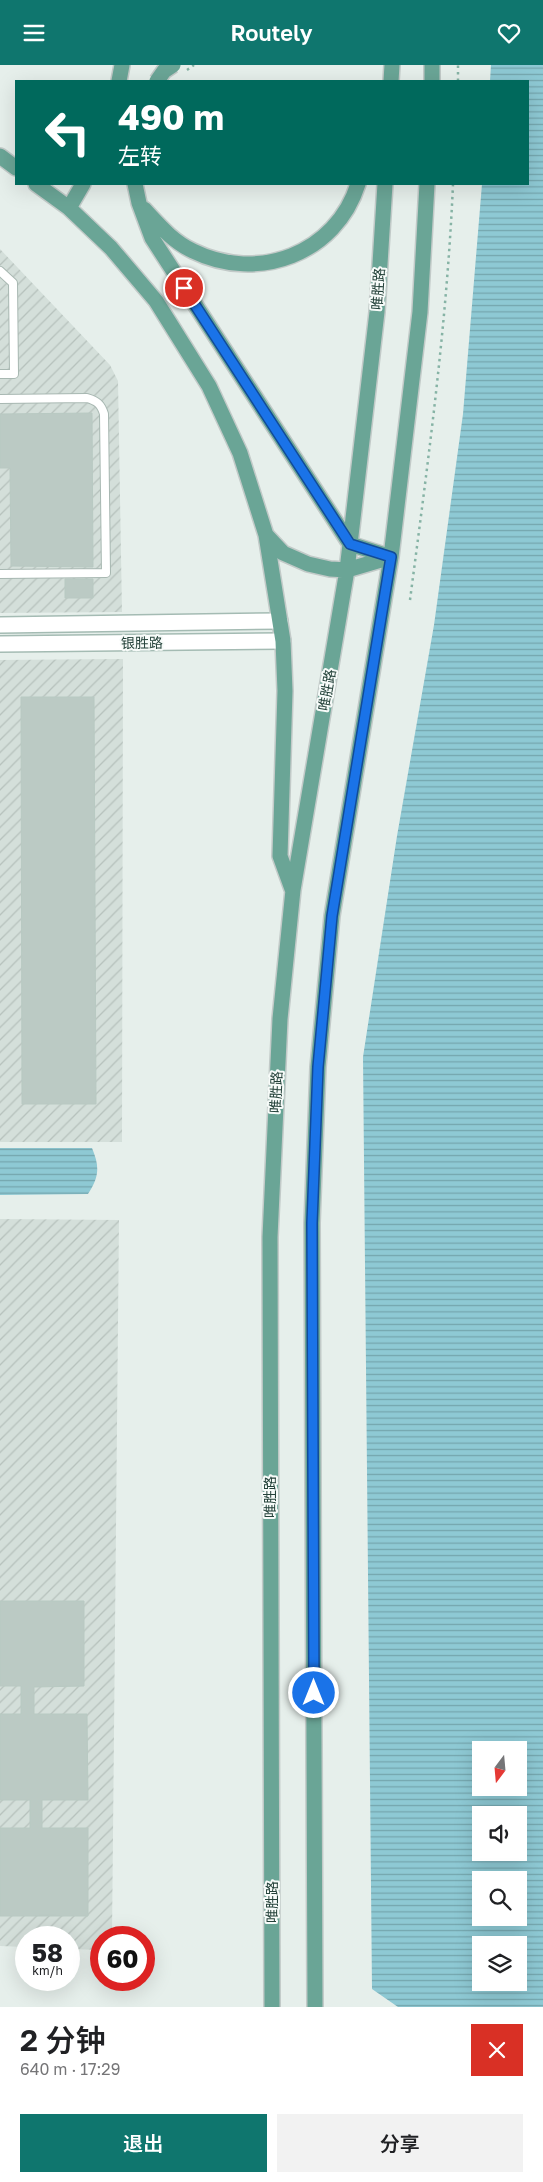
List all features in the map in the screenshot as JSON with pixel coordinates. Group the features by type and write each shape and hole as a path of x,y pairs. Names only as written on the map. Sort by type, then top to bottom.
{"main road":[{"path":"119,80 122,65"},
{"path":"158,80 164,71 173,65"},
{"path":"392,65 392,80"},
{"path":"432,65 432,80"},
{"path":"0,156 15,167"},
{"path":"37,185 68,208 111,249 156,301 209,386 240,453 266,535 283,641 285,691 280,856 292,890"},
{"path":"68,208 82,185"},
{"path":"135,185 139,203 152,238 350,544 391,557"},
{"path":"139,203 169,237 193,251 216,260 240,265 263,264 288,258 311,246 337,224 353,197 358,185"},
{"name":"唯胜路","path":"272,2007 270,1237 280,1019 292,890 347,570 377,312 386,185"},
{"path":"315,2007 312,1223 318,1067 332,916 391,557 420,313 427,185"},
{"path":"266,535 283,553 308,564 347,570 391,557"}],"street":[{"name":"银胜路","path":"0,625 280,621"},
{"name":"银胜路","path":"0,644 283,641"}],"lane":[{"path":"0,271 13,283 14,365 14,374 0,374"},
{"path":"0,399 87,398 97,401 102,407 104,414 106,573 0,574"}],"path":[{"path":"458,65 458,80"},
{"path":"410,600 435,399 451,235 453,185"}],"shaded area":[{"path":"0,249 110,365 118,381 122,612 0,613"},
{"path":"123,659 122,1142 0,1142 0,660"},
{"path":"0,1219 119,1220 112,1926 90,1926 90,1950 80,1949 80,1926 15,1926 15,1947 0,1946"}],"water":[{"path":"491,65 543,65 543,2007 398,2007 372,1989 363,1057 397,836 434,625 463,414 482,185 529,185 529,80 490,80"},
{"path":"0,1148 92,1148 97,1166 96,1177 88,1194 0,1195"}],"building":[{"path":"92,413 93,567 11,566 10,468 0,468 0,414"},
{"path":"65,579 93,579 93,598 65,598"},
{"path":"21,697 94,697 96,1104 22,1104"},
{"path":"0,1601 84,1601 84,1686 34,1687 34,1714 87,1714 88,1800 42,1800 42,1828 88,1828 88,1916 0,1916 0,1828 30,1828 30,1800 0,1800 0,1714 21,1714 21,1686 0,1686"}],"route":[{"path":"184,288 350,544 391,557 332,916 318,1067 312,1223 314,1693"}]}
